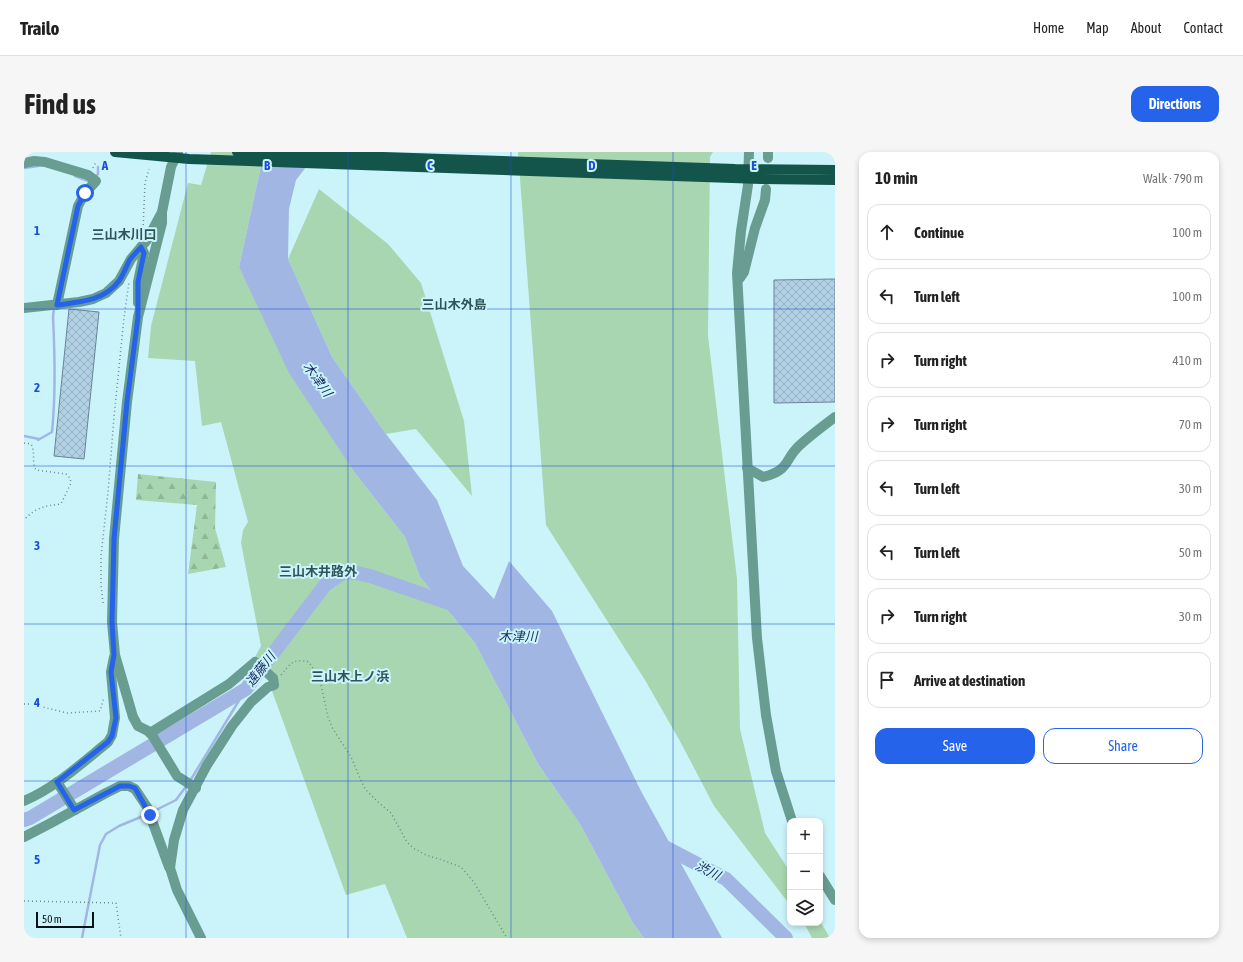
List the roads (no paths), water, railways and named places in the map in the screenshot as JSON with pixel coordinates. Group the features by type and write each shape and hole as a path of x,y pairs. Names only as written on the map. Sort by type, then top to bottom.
{"main road":[{"path":"115,152 176,155 189,159 735,173 835,170"},
{"path":"237,152 735,173"},
{"path":"749,173 835,180"}],"street":[{"path":"749,152 749,173 737,273 757,638 766,715 776,771 791,818"},
{"path":"24,802 59,784 108,742 112,736 116,718 111,672 114,655 112,622 114,539 126,410 138,317 162,223 162,212 171,168 176,155"},
{"path":"24,163 34,161 45,162 88,175 96,181 85,193 78,206 57,305"},
{"path":"738,284 744,272 755,228 766,200 766,190"},
{"path":"24,308 79,302 93,299 106,293 119,281 130,259 147,240 162,212"},
{"path":"138,317 138,282 144,253 141,247"},
{"path":"747,468 763,477 779,472 786,465 799,446 835,417"},
{"path":"114,655 133,717 138,726 150,733 177,776 196,788"},
{"path":"150,733 229,684 255,662 273,678 274,685 268,687 251,702 232,726 207,765 183,810 174,840 170,868"},
{"path":"59,784 73,808"},
{"path":"24,837 49,824 73,808 120,786 135,788 148,811 177,890 201,938"},
{"path":"823,881 835,900"}],"water":[{"name":"木津川","path":"264,152 318,152 296,180 289,209 288,259 332,357 386,434 437,500 463,566 494,599 509,561 552,611 641,791 722,938 644,938 633,923 580,824 538,764 475,643 420,577 405,537 355,473 289,373 239,267"}],"waterway":[{"path":"24,168 38,166"},
{"path":"95,177 98,174 98,167"},
{"path":"75,176 91,182"},
{"path":"38,440 52,432 55,389 54,308"},
{"path":"24,436 39,439"},
{"name":"遠藤川","path":"24,820 30,818 246,689 325,585 344,572 370,576 457,606"},
{"path":"190,781 246,689"},
{"path":"152,812 176,800 187,785"},
{"path":"82,938 100,845 106,834 119,826 148,814"},
{"name":"渋川","path":"659,844 726,879 786,938"}],"district":[{"name":"三山木川口","path":"124,234"},
{"name":"三山木外島","path":"454,304"},
{"name":"三山木井路外","path":"318,571"},
{"name":"三山木上ノ浜","path":"350,676"}]}
